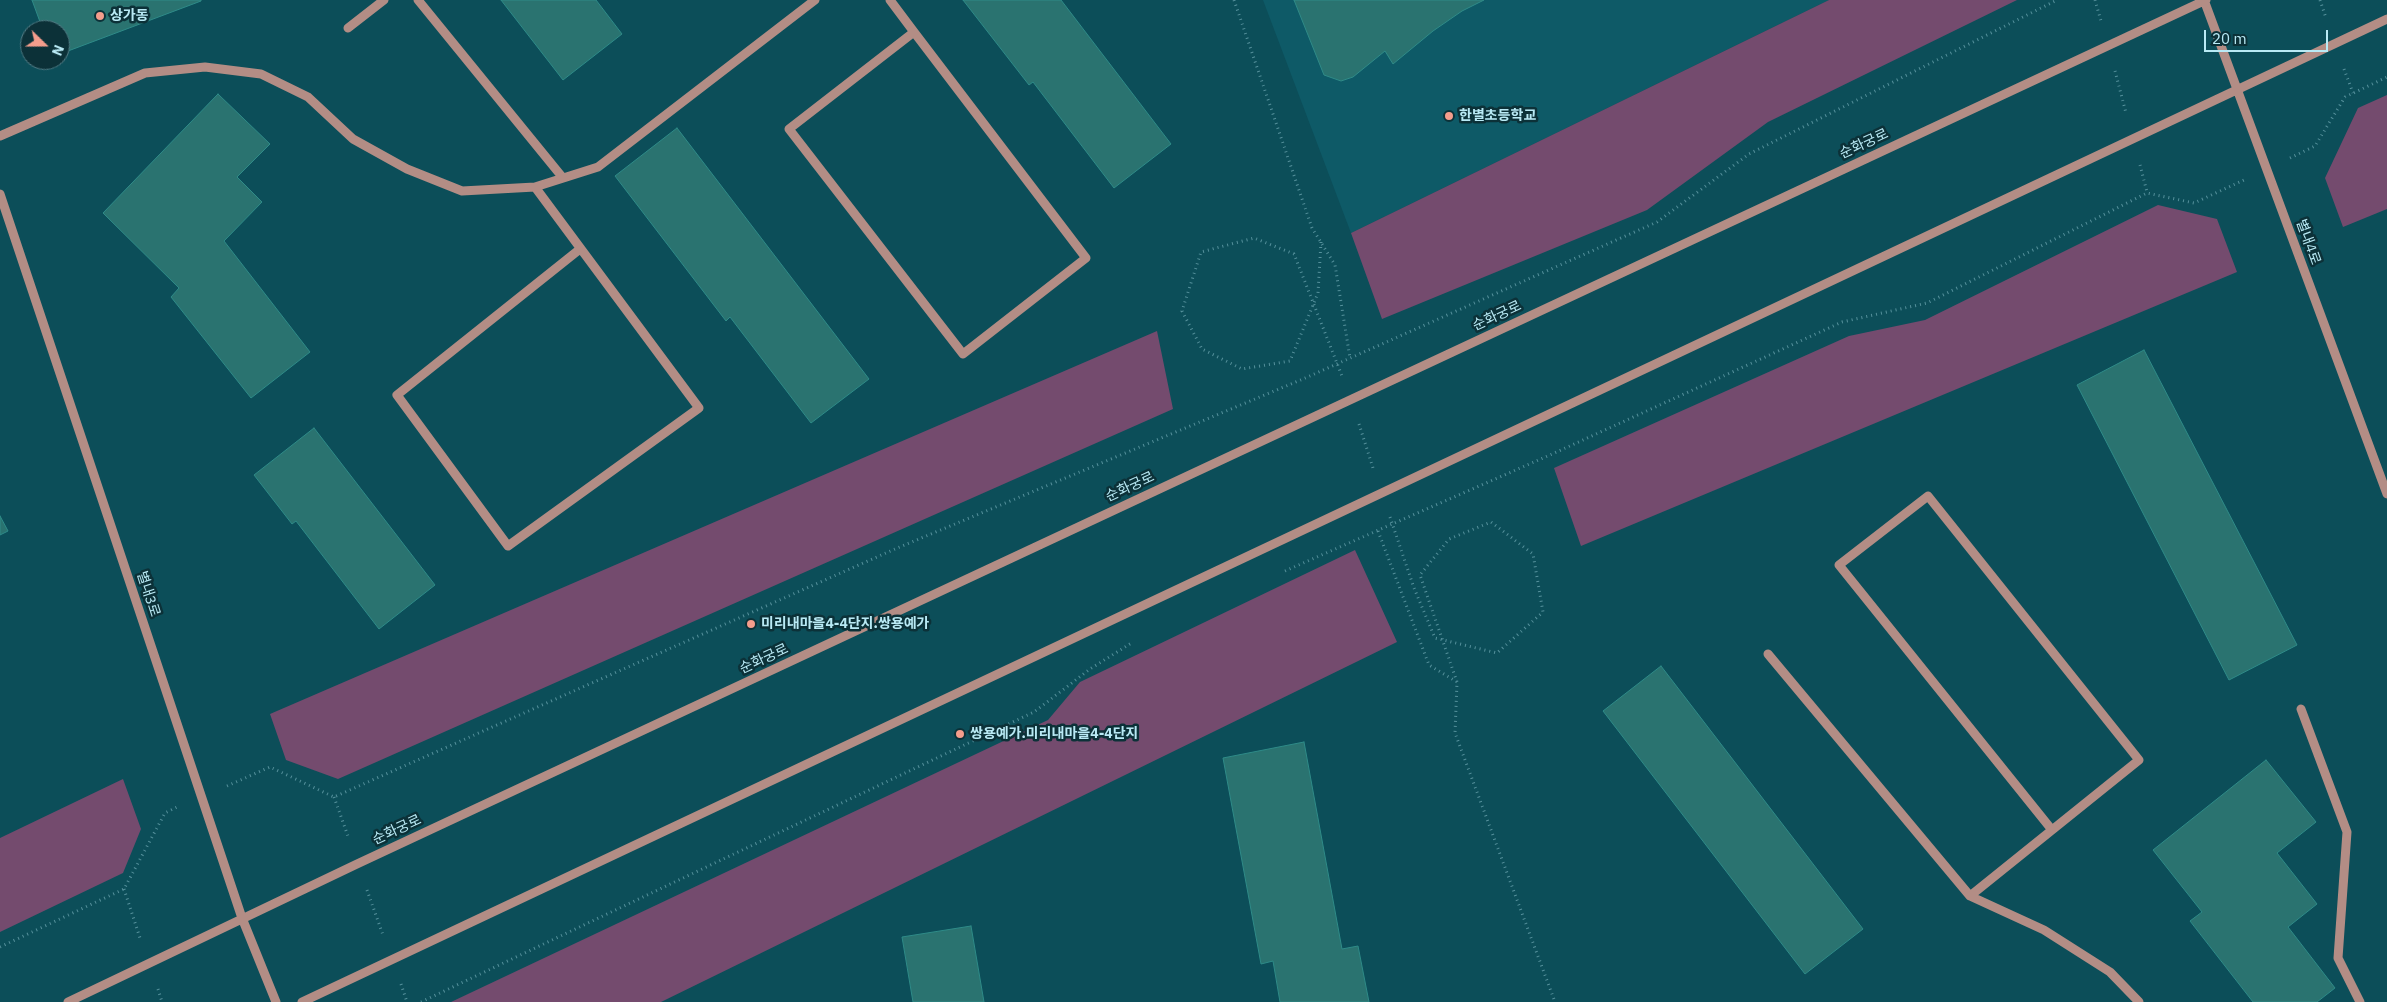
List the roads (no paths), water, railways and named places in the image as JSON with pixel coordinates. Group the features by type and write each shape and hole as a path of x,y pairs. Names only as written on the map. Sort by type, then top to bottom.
{"street":[{"path":"348,28 384,0"},
{"path":"418,0 563,178"},
{"path":"0,136 145,73 205,67 261,74 308,97 353,139 407,169 462,191 535,187 598,167 815,0"},
{"path":"890,0 1086,258 963,354 789,129 914,32"},
{"name":"순화궁로","path":"68,1002 357,864 2205,0"},
{"name":"별내4로","path":"2205,0 2387,494"},
{"path":"302,1002 2387,19"},
{"path":"535,187 698,408 508,546 397,395 580,249"},
{"name":"별내3로","path":"0,194 242,918 276,1002"},
{"path":"1970,896 2139,760 1928,496 1839,565 2052,830"},
{"path":"1768,654 1970,896 2044,930 2110,972 2138,1002"},
{"path":"2300,709 2348,832 2338,958 2360,1002"}],"place":[{"name":"상가동","path":"100,16"},
{"name":"한별초등학교","path":"1449,116"},
{"name":"미리내마을4-4단지.쌍용예가","path":"751,624"},
{"name":"쌍용예가.미리내마을4-4단지","path":"960,734"}]}
